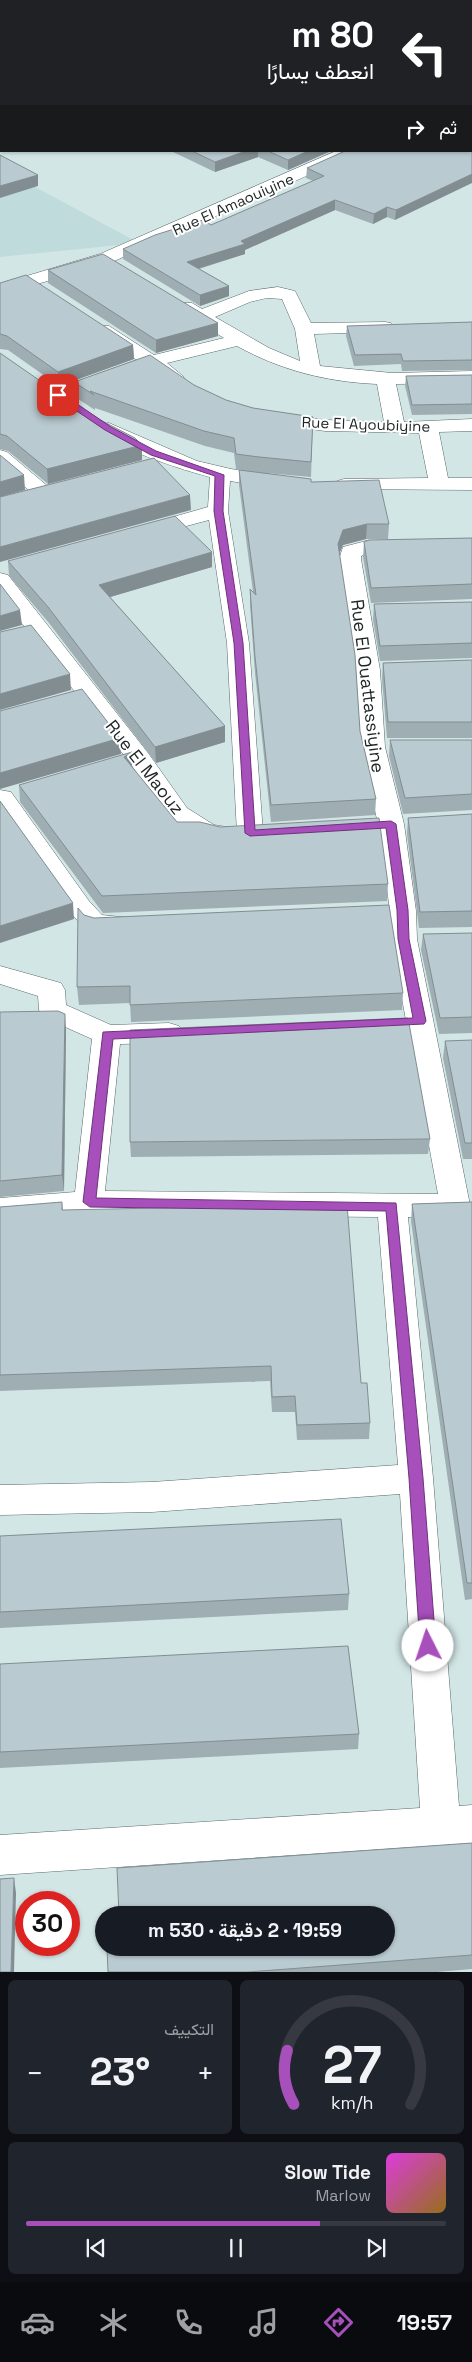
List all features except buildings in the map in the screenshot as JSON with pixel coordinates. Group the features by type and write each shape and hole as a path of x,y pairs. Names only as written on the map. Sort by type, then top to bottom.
{"street":[{"name":"Rue El Amaouiyine","path":"0,290 106,258 348,152"},
{"path":"106,258 122,268"},
{"path":"28,280 52,296"},
{"path":"201,316 255,296 284,293 291,297 304,329 312,370"},
{"path":"169,297 241,339 285,361 312,370 404,380 472,377"},
{"path":"85,318 192,388"},
{"path":"304,329 403,326"},
{"path":"58,395 150,362 241,339"},
{"path":"385,378 395,427"},
{"path":"42,384 127,439 172,460 220,475 292,484"},
{"name":"Rue El Ayoubiyine","path":"262,416 336,426 428,427 472,425"},
{"path":"428,427 439,485"},
{"path":"0,456 53,491 18,500"},
{"path":"145,467 172,460"},
{"path":"123,537 218,511 220,475"},
{"path":"326,485 472,484"},
{"name":"Rue El Maouz","path":"0,580 40,629 178,813 197,827 220,834 259,833 238,643 218,511"},
{"name":"Rue El Ouattassiyine","path":"463,1204 422,1034 404,939 393,911 381,825 383,747 378,670 370,612 350,558 351,552 366,547 472,545"},
{"path":"16,636 40,629"},
{"path":"62,702 89,694"},
{"path":"111,766 138,758"},
{"path":"29,789 1,798 80,907 95,924 143,923"},
{"path":"381,825 418,823"},
{"path":"404,939 433,939"},
{"path":"0,975 50,990 54,1010 83,1022 107,1035 192,1032"},
{"path":"390,1023 453,1046"},
{"path":"90,1202 107,1035"},
{"path":"0,1210 90,1202 392,1206 463,1204"},
{"path":"0,1855 457,1825 416,1478 392,1206"},
{"path":"0,1500 152,1497 416,1478"}],"shaded area":[{"path":"0,168 139,243 0,257"}],"route":[{"path":"58,395 108,429 154,453 189,467 220,475 218,511 238,643 250,833 391,824 403,910 404,939 420,1021 107,1035 90,1202 392,1206 416,1478 428,1646"}]}
